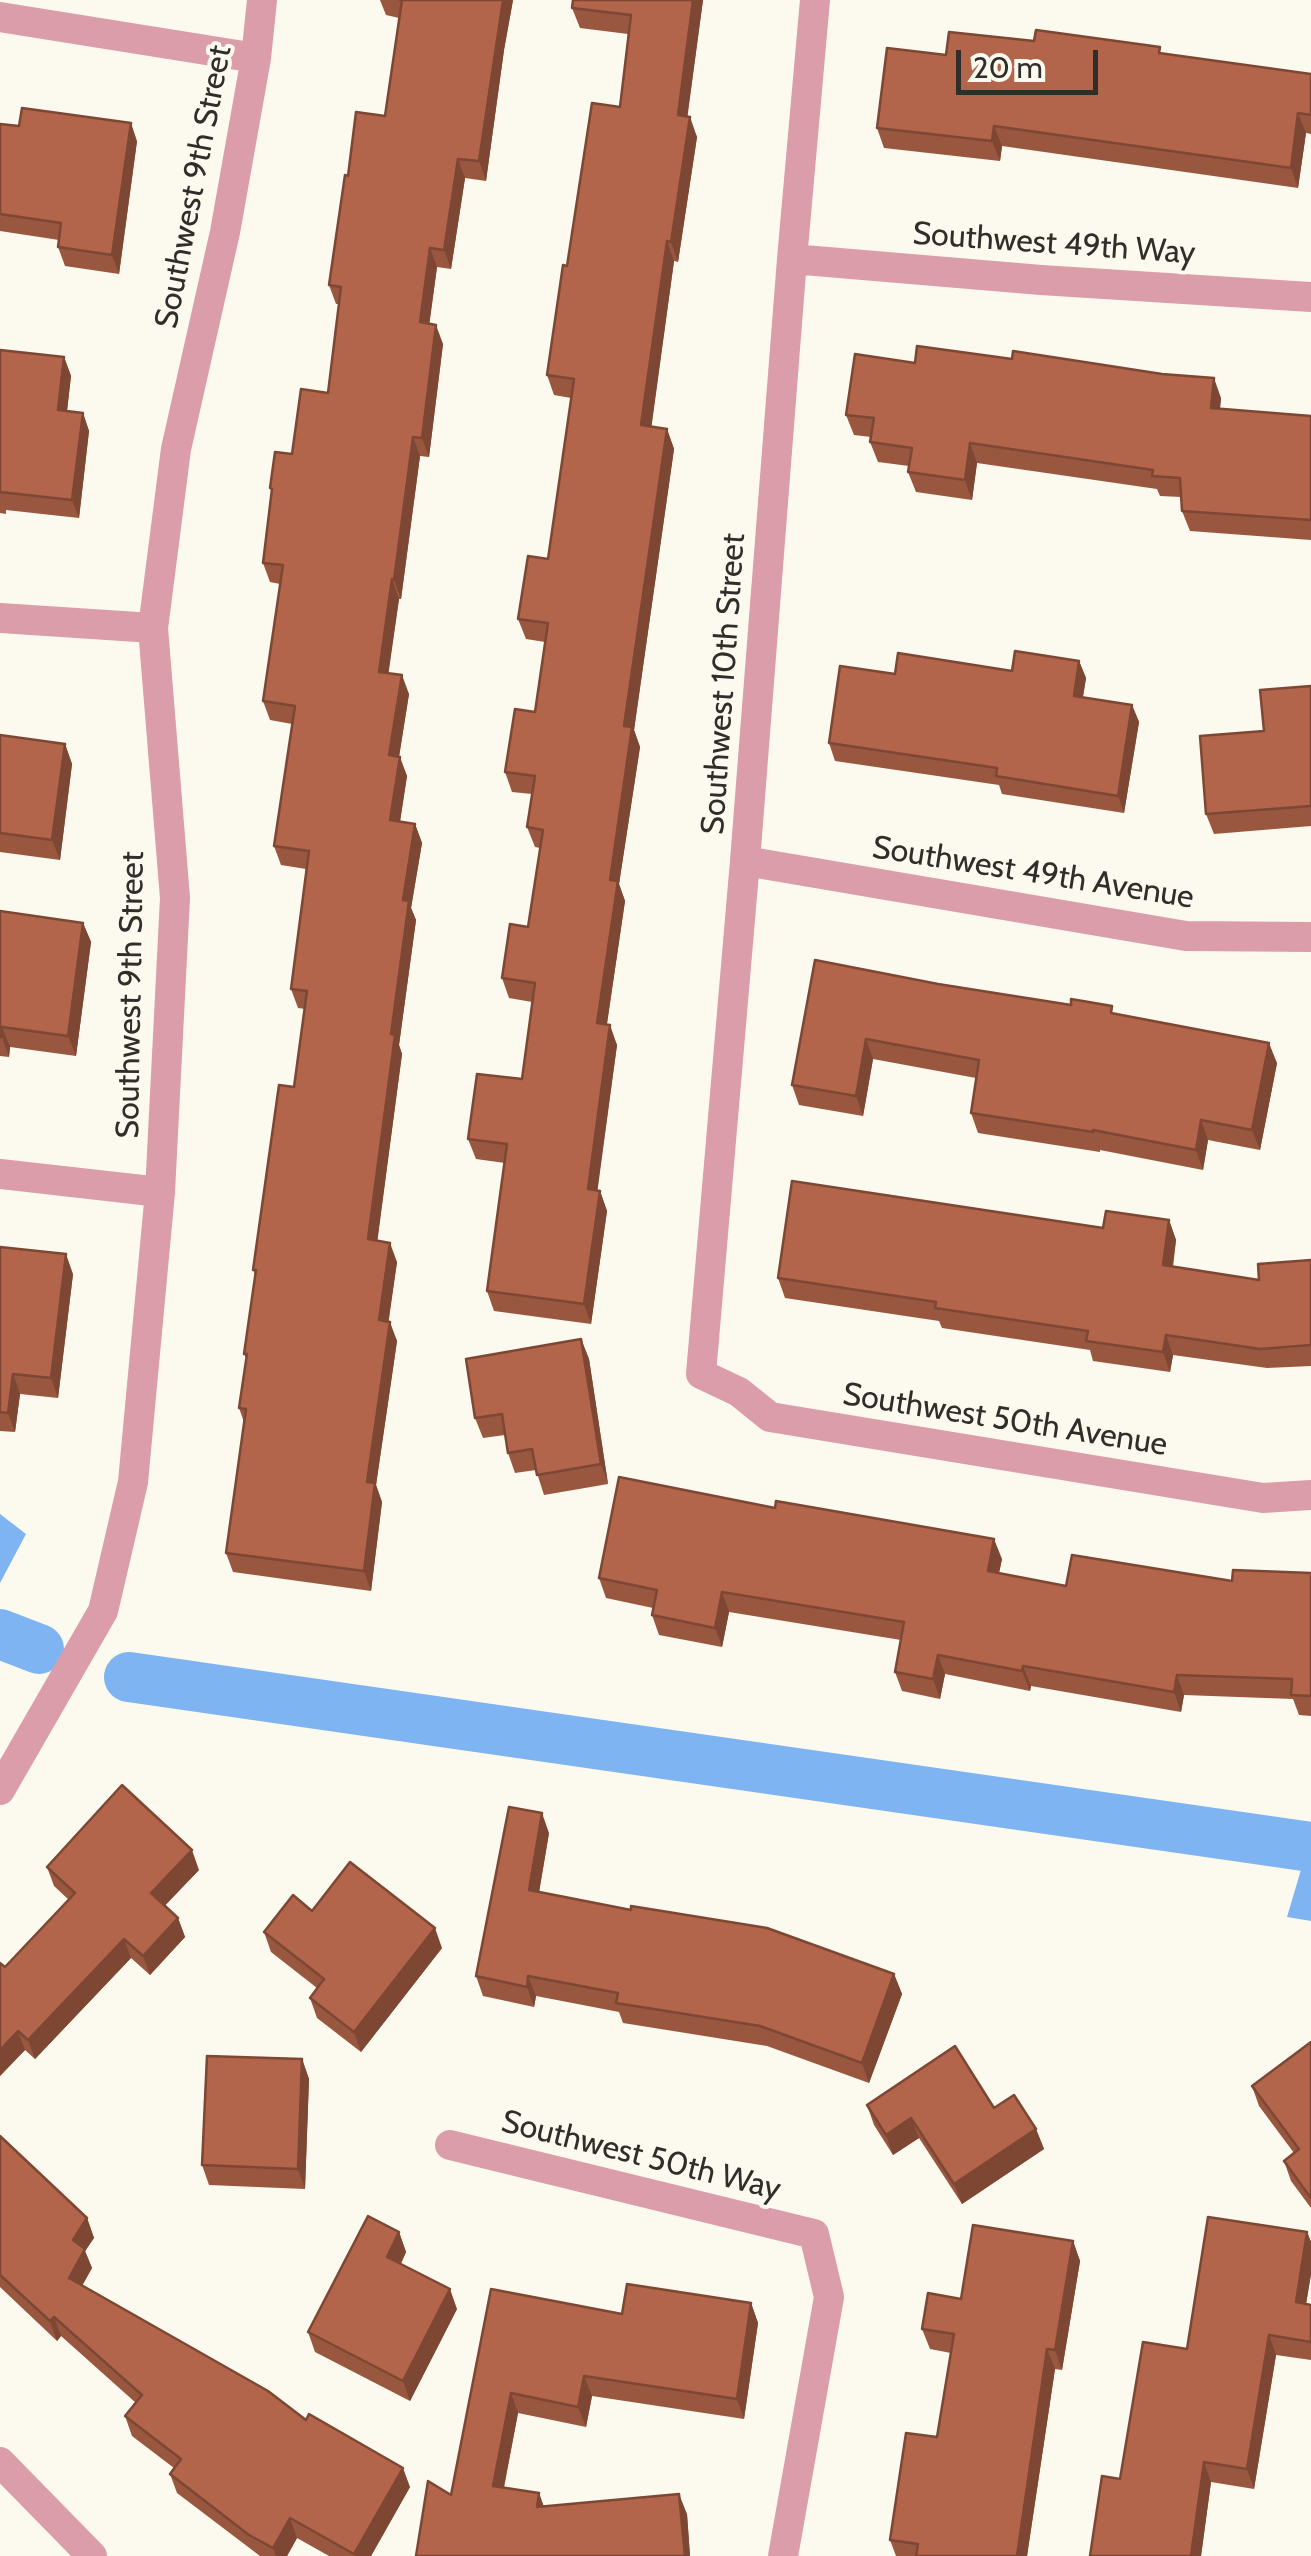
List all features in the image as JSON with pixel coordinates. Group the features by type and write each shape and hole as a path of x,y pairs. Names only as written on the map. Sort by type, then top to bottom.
{"street":[{"name":"Southwest 9th Street","path":"0,1790 104,1611 133,1482 160,1192 175,898 153,628 176,448 226,232 262,0"},
{"name":"Southwest 10th Street","path":"701,1374 815,0"},
{"path":"0,18 256,58"},
{"name":"Southwest 49th Way","path":"792,259 1311,297"},
{"path":"0,618 153,628"},
{"name":"Southwest 49th Avenue","path":"746,861 1186,936 1311,937"},
{"path":"0,1174 160,1192"},
{"name":"Southwest 50th Avenue","path":"701,1374 738,1392 770,1417 1262,1498 1311,1495"},
{"name":"Southwest 50th Way","path":"450,2146 814,2234 829,2297 783,2556"},
{"path":"0,2462 92,2556"}],"water":[{"path":"0,1514 26,1534 0,1583"},
{"path":"1311,1846 1311,1921 1287,1917"}],"building":[{"path":"402,0 503,0 479,161 458,159 444,250 430,248 420,322 436,325 422,438 413,437 379,672 402,675 389,755 400,757 390,820 415,824 403,900 409,901 391,1034 395,1035 368,1239 390,1243 379,1320 390,1322 367,1482 375,1483 364,1571 226,1553 246,1409 239,1408 253,1270 279,1085 294,1087 307,991 291,989 309,851 274,846 295,706 263,701 283,565 263,563 270,488 275,452 292,454 301,389 328,393 341,287 329,285 356,112 385,116"},
{"path":"573,0 693,0 678,115 690,117 671,242 667,241 641,425 667,429 624,726 632,727 610,880 618,881 597,1023 610,1025 588,1189 600,1191 584,1304 487,1291 507,1144 468,1139 477,1074 522,1079 535,983 502,978 510,924 528,927 543,830 527,827 535,776 505,772 515,709 535,712 548,623 518,619 528,556 548,559 574,379 547,375 592,103 620,107 631,15 572,8"},
{"path":"1036,30 1160,47 1159,53 1311,74 1311,115 1298,113 1291,168 994,126 992,141 877,128 887,48 946,55 949,32 1034,41"},
{"path":"22,108 131,123 112,255 58,247 61,223 0,214 0,124 19,126"},
{"path":"917,346 1012,359 1013,351 1214,378 1211,408 1311,416 1311,520 1182,511 1180,478 1152,476 1153,470 970,443 965,480 908,472 912,448 870,442 874,418 846,415 855,354 915,363"},
{"path":"0,350 64,357 58,410 83,413 72,500 0,492"},
{"path":"1015,651 1079,661 1074,696 1132,705 1118,796 996,776 997,768 829,743 840,666 895,674 898,653 1012,671"},
{"path":"1311,686 1311,806 1206,814 1200,736 1264,731 1260,690"},
{"path":"0,735 65,744 52,840 0,833"},
{"path":"0,911 83,923 68,1036 2,1027 0,1037"},
{"path":"815,960 1071,1005 1071,999 1112,1006 1111,1013 1269,1043 1252,1130 1201,1120 1196,1150 1093,1130 971,1113 979,1060 866,1039 856,1096 792,1085"},
{"path":"792,1181 1103,1228 1106,1211 1169,1220 1163,1265 1259,1280 1258,1264 1311,1260 1311,1345 1260,1349 1166,1335 1163,1352 1086,1341 1088,1331 935,1308 936,1302 778,1278"},
{"path":"0,1247 66,1254 51,1378 13,1374 8,1413 0,1412"},
{"path":"581,1339 601,1464 537,1475 532,1449 508,1453 502,1414 475,1418 466,1359"},
{"path":"619,1477 775,1508 776,1501 994,1539 988,1571 1066,1586 1072,1555 1232,1581 1233,1570 1311,1573 1311,1696 1291,1695 1292,1679 1177,1675 1174,1692 938,1655 933,1679 895,1672 904,1622 722,1592 715,1628 652,1615 657,1590 599,1578"},
{"path":"122,1785 192,1850 151,1893 178,1918 143,1956 124,1939 28,2040 18,2031 0,2050 0,1963 5,1967 75,1893 47,1867"},
{"path":"509,1807 542,1813 529,1890 631,1910 631,1906 767,1928 894,1974 862,2063 760,2026 616,2003 618,1993 528,1976 527,1987 476,1976"},
{"path":"350,1862 435,1928 354,2032 310,1998 324,1979 264,1932 293,1895 312,1911"},
{"path":"1311,2042 1311,2198 1284,2161 1299,2149 1252,2086"},
{"path":"955,2046 994,2108 1014,2095 1036,2129 954,2184 911,2118 886,2135 867,2105"},
{"path":"207,2056 302,2059 298,2169 202,2165"},
{"path":"0,2136 87,2218 73,2240 85,2249 69,2278 268,2391 306,2420 309,2414 403,2468 354,2554 290,2518 273,2548 249,2535 170,2474 181,2459 125,2416 142,2395 0,2275"},
{"path":"368,2216 399,2232 387,2257 450,2289 403,2381 308,2332"},
{"path":"1208,2217 1307,2232 1296,2302 1311,2305 1311,2342 1269,2335 1247,2469 1204,2462 1191,2556 1090,2556 1102,2476 1120,2479 1143,2342 1187,2349"},
{"path":"973,2225 1073,2241 1055,2350 1047,2349 1017,2556 916,2556 918,2544 890,2540 906,2433 937,2437 954,2334 922,2329 928,2293 961,2299"},
{"path":"627,2284 751,2303 737,2399 584,2376 578,2407 511,2393 493,2486 539,2493 537,2507 679,2494 685,2556 416,2556 428,2481 451,2495 491,2289 622,2314"}],"waterway":[{"path":"0,1634 39,1649"},
{"path":"129,1677 1311,1847"}]}
